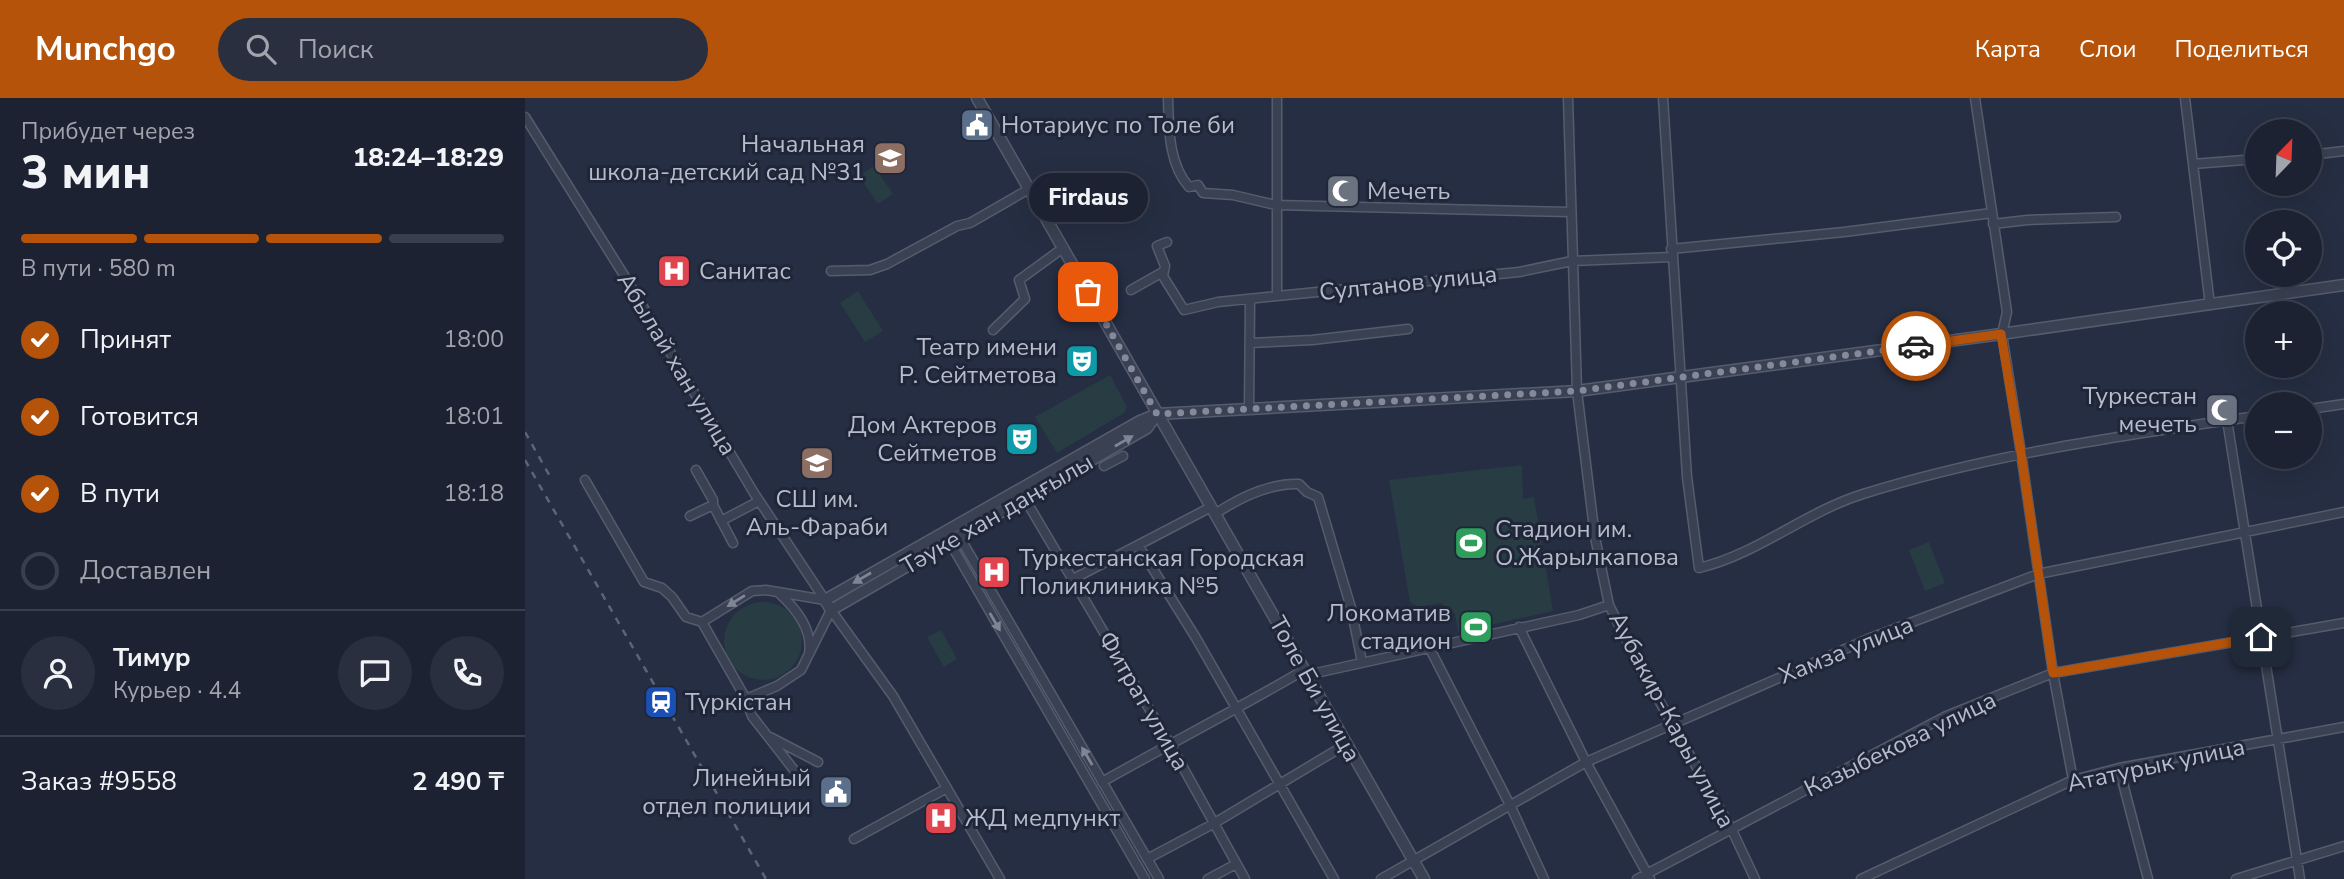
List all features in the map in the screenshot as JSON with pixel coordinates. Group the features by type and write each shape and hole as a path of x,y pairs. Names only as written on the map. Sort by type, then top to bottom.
{"street":[{"name":"Толе Би улица","path":"978,98 1345,745 1424,879"},
{"path":"1168,98 1172,155 1181,177 1189,187 1198,185 1203,193 1233,195 1276,205 1571,212"},
{"path":"1277,98 1277,296"},
{"name":"Аубакир-Кары улица","path":"1568,98 1577,391 1595,537 1609,605 1639,665 1732,830 1755,879"},
{"path":"1663,98 1679,377 1687,477 1699,568 1718,564 1749,550 1859,495 2021,453 2245,418"},
{"path":"1975,98 2007,312 2001,334 2053,673 2073,780"},
{"path":"2185,98 2210,305"},
{"name":"Абылай хан улица","path":"525,117 627,280 759,501 831,610"},
{"path":"2322,154 2344,151"},
{"path":"2193,164 2245,160"},
{"path":"831,271 870,270 887,264 957,226 970,223 1029,189"},
{"name":"Султанов улица","path":"1167,242 1157,246 1164,266 1163,276 1184,310 1218,302 1519,272 1572,261 1672,253 1992,213"},
{"path":"1993,224 2027,219 2116,217"},
{"path":"993,330 1024,299 1019,280 1063,248"},
{"path":"1131,290 1161,273 1163,276"},
{"name":"Тәуке хан даңғылы","path":"831,610 954,538 1139,421 1157,414 1577,391 2344,285"},
{"path":"1249,409 1250,300"},
{"path":"1250,342 1312,340 1408,329"},
{"path":"2322,407 2344,404"},
{"path":"2227,421 2301,879"},
{"path":"1104,466 1123,456"},
{"path":"696,470 733,543"},
{"path":"585,480 644,582 662,588 687,617 702,622 746,699 752,716 801,779"},
{"path":"1073,579 1138,545 1253,493 1286,483 1299,484 1318,497 1351,608 1362,662"},
{"name":"Тәуке хан даңғылы","path":"825,600 1022,493"},
{"name":"Фитрат улица","path":"1022,493 1170,744 1245,879"},
{"path":"721,522 759,501"},
{"path":"690,516 713,505"},
{"name":"Хамза улица","path":"1381,879 1586,762 1868,639 2038,574 2344,512"},
{"path":"954,538 1159,879"},
{"path":"954,538 1145,879"},
{"path":"1138,545 1196,638 1334,879"},
{"path":"702,622 752,591 778,592 825,600"},
{"path":"778,592 792,605 808,631 808,660"},
{"path":"1102,782 1198,728 1306,673 1430,649 1579,615 1609,605"},
{"path":"746,699 777,686 801,670 831,610 893,696 1000,879"},
{"name":"Казыбекова улица","path":"1637,879 1649,876 1946,716 2053,673 2344,623"},
{"path":"1519,627 1586,762 1649,876"},
{"path":"1430,649 1511,807 1544,879"},
{"name":"Ататурык улица","path":"1861,879 2073,780 2119,768 2344,727"},
{"path":"767,736 818,762"},
{"path":"1147,859 1213,824 1345,745"},
{"path":"2119,768 2148,879"},
{"path":"854,839 947,788"},
{"path":"2236,879 2344,846"},
{"path":"1208,879 1236,864"}],"shaded area":[{"path":"874,166 893,194 878,204 859,176"},
{"path":"858,291 883,331 865,342 840,303"},
{"path":"1110,375 1127,407 1124,413 1057,453 1035,417"},
{"name":"Стадион им. О.Жарылкапова","path":"1522,465 1523,499 1534,497 1553,611 1458,632 1455,614 1441,603 1419,607 1410,602 1389,480"},
{"path":"1929,542 1945,583 1925,591 1909,550"},
{"path":"755,602 771,602 785,608 796,619 802,633 802,649 796,663 785,674 771,680 755,680 741,674 730,663 724,649 724,633 730,619 741,608"},
{"path":"941,630 957,659 944,667 927,637"}],"railway":[{"path":"525,432 552,480"},
{"path":"525,460 766,879"}],"way so far":[{"path":"1088,292 1157,414 1577,391 1916,346"}],"place":[{"name":"Нотариус по Толе би","path":"977,125"},
{"name":"Начальная школа-детский сад №31","path":"890,158"},
{"name":"Мечеть","path":"1343,191"},
{"name":"Санитас","path":"674,271"},
{"name":"Firdaus","path":"1088,292"},
{"name":"Театр имени Р. Сейтметова","path":"1082,361"},
{"name":"Туркестан мечеть","path":"2222,410"},
{"name":"Дом Актеров Сейтметов","path":"1022,439"},
{"name":"СШ им. Аль-Фараби","path":"817,463"},
{"name":"Стадион им. О.Жарылкапова","path":"1471,543"},
{"name":"Туркестанская Городская Поликлиника №5","path":"994,572"},
{"name":"Локоматив стадион","path":"1476,627"},
{"name":"Түркістан","path":"661,702"},
{"name":"Линейный отдел полиции","path":"836,792"},
{"name":"ЖД медпункт","path":"941,818"}],"route":[{"path":"1916,346 2001,334 2053,673 2261,637"}]}
